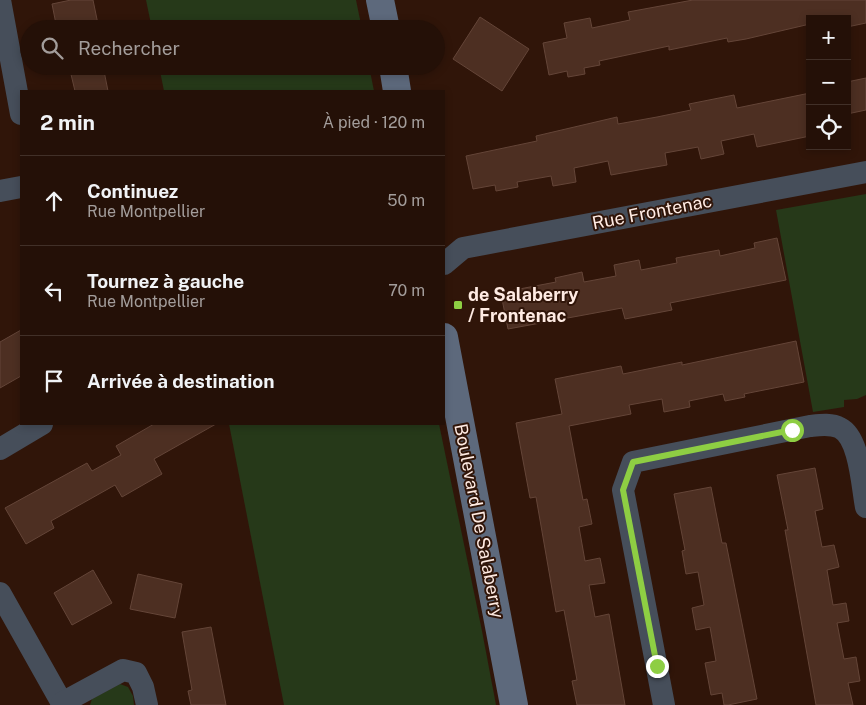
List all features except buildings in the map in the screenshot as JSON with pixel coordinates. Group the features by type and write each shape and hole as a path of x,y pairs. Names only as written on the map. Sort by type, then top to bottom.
{"street":[{"path":"0,0 20,109"},
{"path":"380,0 384,20"},
{"path":"394,75 397,90"},
{"name":"Rue Frontenac","path":"445,263 463,248 866,172"},
{"path":"0,191 20,187"},
{"name":"Boulevard De Salaberry","path":"445,342 514,705"},
{"path":"0,449 40,425"},
{"path":"664,705 623,490 633,462 810,426 833,426 842,429 853,443 866,507"},
{"path":"0,593 63,704 123,670 136,673 144,687 147,705"}],"green space":[{"path":"146,0 356,0 360,20 150,20"},
{"path":"161,75 371,75 374,90 164,90"},
{"path":"866,194 866,395 857,399 844,400 844,407 813,412 776,210"},
{"path":"229,425 439,425 496,705 284,705"},
{"path":"120,684 128,687 133,696 134,705 90,705 92,699"}],"place":[{"name":"de Salaberry / Frontenac","path":"458,305"}],"route":[{"path":"657,666 623,490 633,462 792,430"}]}
